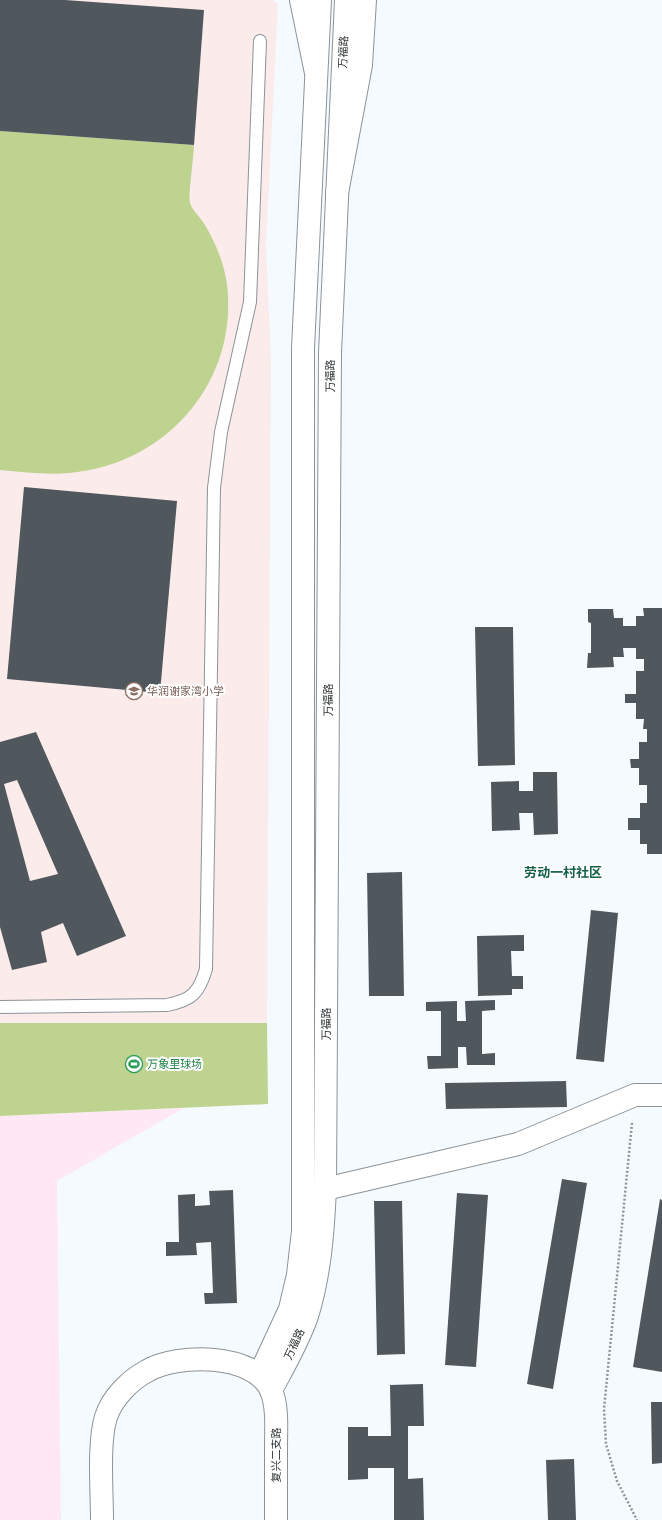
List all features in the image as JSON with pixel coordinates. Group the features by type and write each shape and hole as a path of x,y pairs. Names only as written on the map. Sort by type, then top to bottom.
{"street":[{"path":"301,0 316,73"},
{"name":"万福路","path":"265,1382 290,1309 298,1275 303,1231 302,348 320,0"},
{"name":"万福路","path":"265,1382 294,1347 308,1310 316,1283 323,1235 325,1189 330,353 346,0"},
{"path":"337,193 361,65 365,0"},
{"path":"325,1189 518,1144 635,1095 662,1095"},
{"path":"102,1520 102,1438 106,1417 117,1398 132,1381 148,1370 163,1364 195,1359 216,1360 240,1364 265,1382"},
{"name":"复兴二支路","path":"265,1382 276,1415 276,1520"}],"lane":[{"path":"0,1007 167,1005 180,1003 193,996 202,984 206,969 214,488 221,432 250,302 260,41"}],"path":[{"path":"635,1095 604,1409 606,1444 617,1481 637,1520"}],"shaded area":[{"name":"华润谢家湾小学","path":"0,0 273,0 278,4 266,245 271,359 267,1023 0,1023"},
{"path":"184,1108 57,1181 61,1520 0,1520 0,1116"}],"green space":[{"path":"0,131 194,145 190,203 205,225 214,242 226,277 228,296 226,330 218,362 204,391 185,417 161,438 133,455 102,467 60,474 0,470"},
{"name":"万象里球场","path":"0,1023 267,1023 268,1104 0,1116"}],"building":[{"path":"0,0 65,0 204,10 194,145 0,131"},
{"path":"24,487 177,501 160,693 7,679"},
{"path":"643,608 662,608 662,854 647,854 647,844 640,844 640,830 628,830 628,818 640,818 640,803 647,803 647,785 639,785 639,768 631,768 630,759 639,759 639,742 647,742 647,729 643,729 644,719 636,719 636,703 625,703 625,694 636,694 636,671 644,671 644,659 636,659 636,648 623,648 624,657 613,657 614,667 587,668 588,653 591,653 591,623 588,622 588,609 613,609 614,618 623,618 623,626 636,626 636,616 644,616"},
{"path":"475,627 513,627 515,765 478,766"},
{"path":"36,732 126,936 77,956 63,923 41,932 47,962 12,970 0,927 0,742","holes":["17,780 58,874 30,881 4,784"]},
{"path":"533,772 557,772 558,834 534,835 533,813 519,813 520,830 492,831 491,782 519,781 519,791 533,791"},
{"path":"402,872 404,996 369,996 367,873"},
{"path":"591,910 618,913 604,1062 576,1059"},
{"path":"524,935 524,951 511,951 512,976 523,976 523,989 512,989 512,995 478,996 477,936"},
{"path":"495,1000 495,1010 482,1011 482,1054 495,1053 495,1065 467,1065 466,1047 458,1047 458,1068 428,1069 427,1056 441,1056 441,1011 426,1011 426,1002 457,1001 457,1021 466,1021 465,1001"},
{"path":"566,1081 567,1107 446,1109 445,1083"},
{"path":"562,1179 587,1183 553,1389 527,1384"},
{"path":"233,1190 237,1303 205,1304 204,1293 213,1293 211,1242 196,1243 197,1255 166,1256 166,1242 179,1242 178,1195 195,1194 195,1206 210,1205 209,1191"},
{"path":"457,1193 488,1195 476,1367 445,1365"},
{"path":"660,1199 662,1200 662,1372 633,1367"},
{"path":"374,1201 402,1201 405,1354 377,1355"},
{"path":"423,1384 424,1426 408,1426 408,1479 423,1478 424,1520 394,1520 394,1468 368,1468 368,1479 348,1480 348,1427 368,1427 368,1436 391,1436 390,1385"},
{"path":"651,1402 662,1402 662,1463 652,1464"},
{"path":"574,1459 576,1520 548,1520 546,1460"}],"place":[{"name":"华润谢家湾小学","path":"134,691"},
{"name":"万象里球场","path":"134,1064"}],"district":[{"name":"劳动一村社区","path":"563,872"}]}
